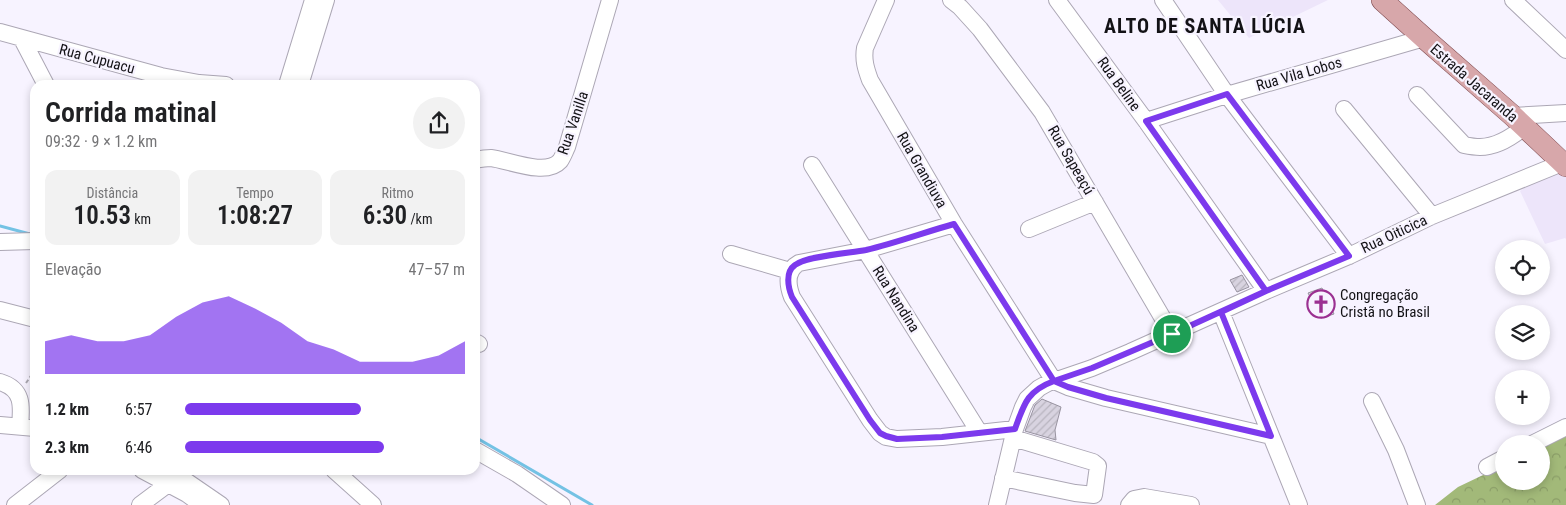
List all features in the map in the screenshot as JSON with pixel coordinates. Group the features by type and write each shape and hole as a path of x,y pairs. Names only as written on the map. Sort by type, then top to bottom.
{"main road":[{"name":"Estrada Jacaranda","path":"1382,0 1564,164"}],"street":[{"path":"289,80 313,0"},
{"path":"302,80 326,0"},
{"name":"Rua Vanilla","path":"480,159 490,158 542,168 559,162 567,147 610,0"},
{"name":"Rua Grandiuva","path":"886,0 865,48 864,56 870,80 954,224 1054,381"},
{"name":"Rua Sapeaçú","path":"951,0 980,28 1042,112 1172,334"},
{"name":"Rua Beline","path":"1057,0 1146,121 1266,291"},
{"path":"1163,0 1227,94 1349,256"},
{"path":"1513,0 1566,50"},
{"name":"Rua Cupuacu","path":"0,32 183,80"},
{"name":"Rua Vila Lobos","path":"1146,121 1227,94 1424,38"},
{"path":"22,39 43,80"},
{"path":"1417,95 1464,145 1481,147 1500,142 1513,137 1519,122 1566,113"},
{"path":"1344,109 1432,216"},
{"name":"Rua Oiticica","path":"997,505 1014,434 1027,399 1039,388 1172,334 1349,256 1432,216 1564,164"},
{"name":"Rua Nandina","path":"812,165 979,432"},
{"path":"1029,229 1095,202"},
{"path":"954,224 866,250 807,260 794,266 790,271 789,285 792,297 880,433 897,439 915,439 979,432 1014,434 1093,462 1098,466 1094,495 1075,493 1003,478"},
{"path":"0,242 30,241"},
{"path":"732,254 790,271"},
{"path":"0,310 30,318"},
{"path":"1221,312 1298,505"},
{"path":"1054,381 1106,398 1271,436"},
{"path":"0,382 13,388 28,408 12,427"},
{"path":"1372,401 1396,450 1417,505"},
{"path":"1550,435 1566,427"},
{"path":"480,453 517,474 562,505"},
{"path":"1487,467 1495,463"},
{"path":"15,505 54,475"},
{"path":"340,475 373,505"},
{"path":"140,505 171,476"},
{"path":"171,476 187,494 202,505"},
{"path":"171,476 221,505"},
{"path":"1129,505 1134,499 1144,497 1191,505"}],"shaded area":[{"path":"1218,0 1328,0 1249,38"},
{"path":"1549,174 1558,174 1566,177 1566,239 1550,242 1550,240 1543,240 1520,191 1537,179"}],"green space":[{"path":"1566,435 1566,505 1435,505 1458,487 1495,469 1495,490 1550,490 1550,443"}],"building":[{"path":"1242,275 1249,287 1237,292 1230,280"},
{"name":"Congregação Cristã no Brasil","path":"1322,288 1334,314 1321,318 1308,293"},
{"path":"1042,399 1061,407 1055,430 1056,440 1025,431 1035,405"}],"waterway":[{"path":"0,226 30,234"},
{"path":"480,440 592,505"}],"place":[{"name":"Congregação Cristã no Brasil","path":"1321,304"}],"district":[{"name":"ALTO DE SANTA LÚCIA","path":"1205,26"}],"route":[{"path":"1172,334 1092,368 1054,381 954,224 866,250 807,260 794,266 790,271 789,277 792,297 870,420 880,433 886,436 897,439 915,439 1015,429 1027,399 1039,388 1054,381 1106,398 1271,436 1221,312 1349,256 1227,94 1146,121 1266,291 1172,334"}]}
